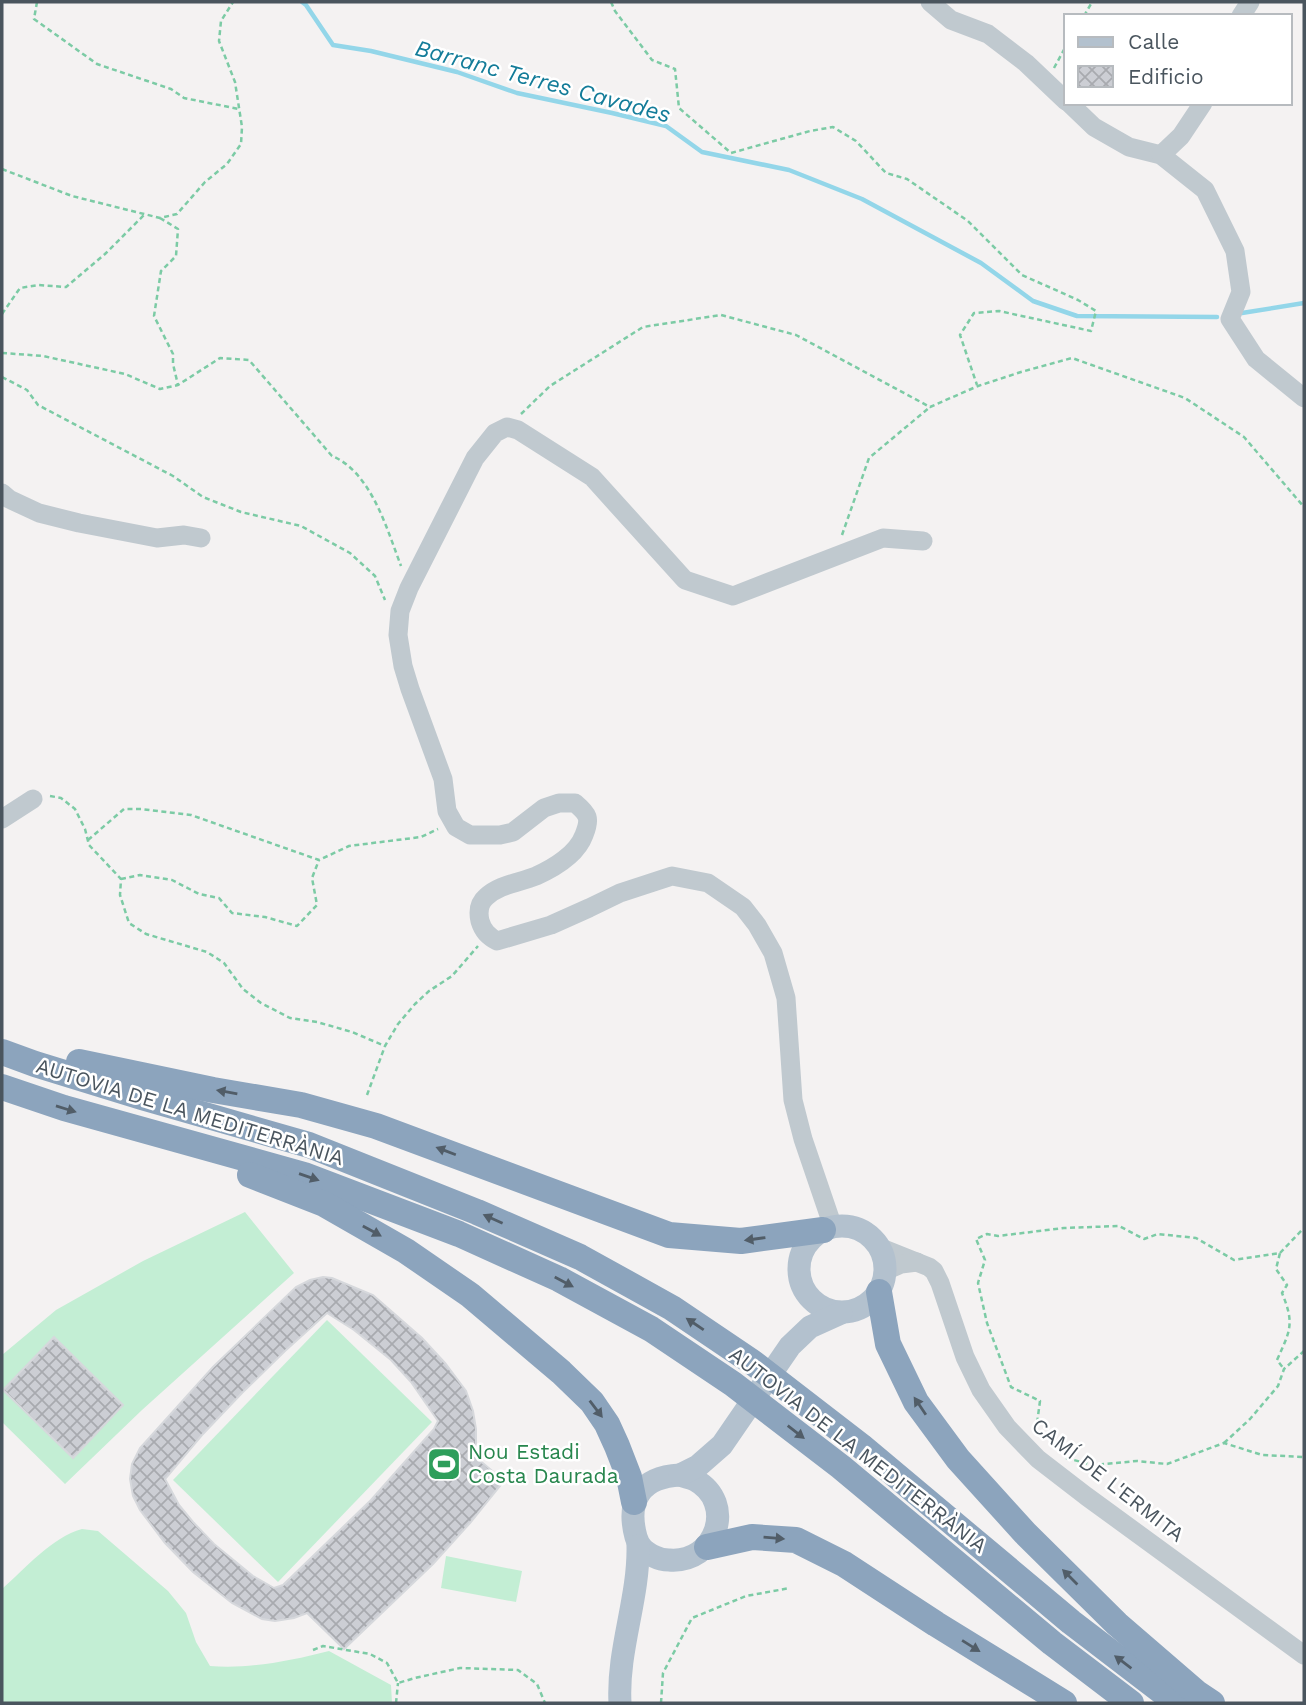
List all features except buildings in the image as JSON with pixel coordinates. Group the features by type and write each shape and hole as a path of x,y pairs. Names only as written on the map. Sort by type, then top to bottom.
{"highway":[{"path":"2,1039 41,1054 300,1105 376,1126 669,1235 741,1241 828,1228"},
{"name":"AUTOVIA DE LA MEDITERRÀNIA","path":"2,1052 130,1094 309,1145 477,1212 580,1257 672,1308 752,1362 861,1446 1071,1622 1177,1703"},
{"name":"AUTOVIA DE LA MEDITERRÀNIA","path":"2,1087 64,1108 304,1175 459,1234 559,1279 651,1329 733,1384 841,1467 1052,1643 1131,1703"},
{"path":"141,1130 171,1148 239,1170 324,1204 406,1251 470,1295 593,1402 607,1423 617,1446 629,1477 634,1502"},
{"path":"882,1281 888,1344 916,1402 958,1459 1025,1533 1117,1624 1212,1703"},
{"path":"707,1547 752,1537 796,1540 844,1564 1064,1703"}],"main road":[{"path":"620,1703 619,1683 624,1641 639,1565 632,1517 634,1502 653,1481 680,1475 698,1466 727,1438 790,1346 810,1327 841,1313 856,1311 869,1303 882,1281 884,1258 871,1237 859,1229 846,1226 828,1228 811,1238 802,1251 798,1265 801,1307 790,1346"},
{"path":"800,1280 805,1293 815,1303 827,1310 841,1313"},
{"path":"629,1618 644,1587 679,1561 694,1557 707,1547 715,1534 718,1518 715,1502 716,1478 727,1438"},
{"path":"680,1475 695,1480 707,1489 715,1502"},
{"path":"638,1546 659,1559 679,1561"}],"street":[{"path":"930,2 951,20 988,34 1026,63 1064,98"},
{"path":"1071,105 1094,127 1129,148 1161,155 1205,190 1235,251 1241,292 1230,319 1256,359 1304,398"},
{"path":"1161,155 1181,136 1202,105"},
{"path":"828,1228 793,1100 786,998 773,953 757,925 743,907 708,883 672,876 620,893 522,935 497,941 488,936 481,923 479,910 484,898 499,888 536,876 559,863 583,839 588,824 586,812 575,803 559,803 544,808 513,832 500,835 470,835 456,827 447,811 443,779 403,666 398,635 400,611 475,458 495,433 507,427 518,430 592,477 685,580 733,596 883,538 923,541"},
{"path":"2,493 39,513 79,523 157,538 184,535 201,538"},
{"path":"2,819 33,799"},
{"name":"CAMÍ DE L'ERMITA","path":"879,1247 929,1266 934,1272 965,1357 981,1390 1007,1427 1038,1459 1304,1655"},
{"path":"882,1281 901,1264 917,1262"}],"path":[{"path":"37,2 34,19 97,64 171,89 184,98 239,109"},
{"path":"160,218 177,214 205,182 227,163 241,144 242,127 235,82 219,41 221,21 233,2"},
{"path":"611,2 652,60 674,69 679,108 731,153 832,127 856,141 886,173 907,179 968,221 1022,275 1079,300 1096,311 1091,331 999,312 974,313 960,335 978,386"},
{"path":"1046,82 1064,50"},
{"path":"2,169 72,196 160,218 178,229 176,256 161,271 155,316 173,354 178,385"},
{"path":"2,314 20,288 39,285 66,287 146,214"},
{"path":"507,427 550,386 643,327 721,315 796,335 930,407"},
{"path":"2,353 43,356 125,374 160,389 178,385 220,358 249,360 332,456 346,461 375,499 409,589"},
{"path":"834,557 869,458 930,407 978,386 1072,358 1185,398 1244,437 1304,507"},
{"path":"2,377 27,390 38,405 173,476 204,497 241,512 301,526 350,553 375,576 387,605 399,619"},
{"path":"33,799 61,797 75,809 89,845 121,878 120,895 129,923 146,934 207,951 224,963 243,989 261,1003 290,1018 352,1032 385,1046"},
{"path":"88,840 124,809 141,809 191,815 319,860"},
{"path":"121,878 140,875 172,880 199,894 219,898 232,913 265,917 297,926 317,905 312,878 319,860 349,846 421,837 454,822"},
{"path":"367,1095 385,1046 398,1024 429,991 452,976 488,936"},
{"path":"1035,1434 1040,1401 1011,1387 1003,1368 987,1323 978,1283 985,1260 976,1238 987,1234 998,1236 1064,1228 1119,1226 1144,1240 1158,1234 1196,1238 1234,1260 1280,1253"},
{"path":"1284,1369 1277,1360 1288,1334 1291,1313 1282,1293 1287,1285 1276,1269 1280,1253 1304,1230"},
{"path":"1059,1456 1093,1465 1137,1461 1167,1464 1224,1443 1278,1387 1284,1369 1304,1351"},
{"path":"1224,1443 1262,1455 1304,1457"},
{"path":"661,1703 663,1673 692,1618 746,1596 790,1588"},
{"path":"313,1650 323,1646 370,1654 387,1663 398,1683 396,1703"},
{"path":"398,1683 460,1668 518,1670 537,1684 545,1703"}],"green space":[{"path":"245,1212 294,1273 142,1410 65,1484 2,1422 2,1355 56,1310 143,1261"},
{"path":"327,1320 432,1422 278,1582 173,1480"},
{"path":"82,1529 98,1531 168,1591 186,1613 196,1642 210,1666 270,1663 329,1651 391,1685 392,1703 2,1703 2,1589 50,1546"},
{"path":"446,1556 522,1571 516,1602 441,1588"}],"waterway":[{"name":"Barranc Terres Cavades","path":"302,2 333,45 371,51 457,72 517,93 666,126 702,152 789,170 862,199 981,263 1033,301 1077,316 1217,317"},
{"name":"Barranc Terres Cavades","path":"1242,313 1304,303"}],"place":[{"name":"Nou Estadi Costa Daurada","path":"444,1464"}]}
